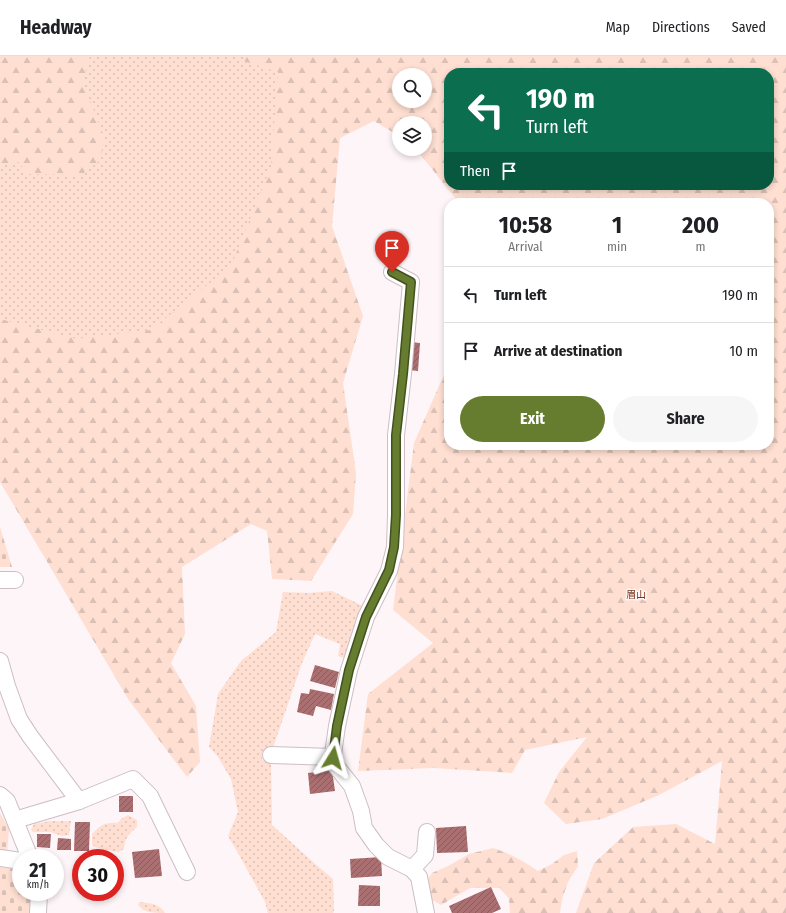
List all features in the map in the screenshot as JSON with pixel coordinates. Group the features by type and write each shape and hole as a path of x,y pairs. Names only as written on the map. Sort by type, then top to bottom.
{"street":[{"path":"392,272 411,282 396,435 396,515 394,547 389,570 366,617 349,670 337,726 332,761 352,786 364,828 376,845 388,857 412,869 419,878 426,913"},
{"path":"0,661 19,719 30,736 80,802"},
{"path":"271,755 333,758"},
{"path":"15,820 80,802 133,779 150,796 187,872"},
{"path":"0,795 7,801 26,849"},
{"path":"412,869 426,855 427,832"},
{"path":"0,858 12,860"},
{"path":"38,901 38,913"}],"green space":[{"path":"0,56 319,56 216,340 0,355"},
{"path":"0,56 90,56 83,83 105,139 99,161 81,175 27,174 19,162 0,164"},
{"name":"眉山","path":"246,56 786,56 786,913 576,913 594,863 633,827 676,824 715,844 722,761 659,795 602,819 566,824 544,803 559,772 587,737 525,750 512,773 433,768 358,771 368,694 433,643 393,610 414,443 444,374 444,450 774,450 774,198 455,198 449,190 774,190 774,68 444,68 444,184 422,156 432,156 432,116 392,116 392,132 374,121 340,138 332,226 363,316 343,383 356,473 353,514 311,581 272,579 267,531 251,524 182,567 185,634 171,663 196,706 200,762 187,777 128,699 0,482 0,319 76,339 151,330 231,266 271,167 278,72 244,61"},
{"path":"0,527 12,567 0,567"},
{"path":"332,591 363,606 347,659 338,656 340,644 315,634 302,663 274,745 262,754 262,759 271,763 272,825 333,879 334,911 333,913 268,913 265,902 228,836 238,812 231,779 218,757 209,747 218,694 241,661 276,632 283,592 308,593"},
{"path":"0,813 9,829 7,855 0,854"},
{"path":"128,815 137,820 137,827 125,841 124,849 103,849 92,845 92,834 98,828 109,823 118,823 121,819"},
{"path":"50,821 71,821 69,835 62,836 50,832 33,832 31,830 34,824"},
{"path":"493,848 516,858 538,871 552,864 564,855 577,851 578,866 568,882 562,899 560,913 510,913 509,899 500,888 470,888 441,905 429,898 424,884 432,873 469,854"},
{"path":"0,867 12,869 12,901 30,901 31,913 0,913"},
{"path":"140,902 158,906 165,913 153,913 146,911 138,904"}],"building":[{"path":"410,342 420,343 418,371 408,370"},
{"path":"315,665 339,672 335,688 310,681"},
{"path":"310,689 334,694 331,710 316,706 313,716 297,712 301,693 309,694"},
{"path":"332,770 335,791 310,794 308,773"},
{"path":"119,796 133,796 133,812 119,812"},
{"path":"75,822 90,822 89,849 74,849"},
{"path":"466,826 468,852 437,853 436,828"},
{"path":"37,834 51,834 50,848 37,847"},
{"path":"58,838 71,839 71,850 57,849"},
{"path":"159,849 162,876 135,878 132,852"},
{"path":"381,857 382,876 351,878 350,859"},
{"path":"359,885 380,886 380,906 358,906"},
{"path":"491,887 501,909 492,913 452,913 449,906"}],"route":[{"path":"333,758 337,726 349,670 366,617 389,570 394,547 396,515 396,435 411,282 392,272"}]}
